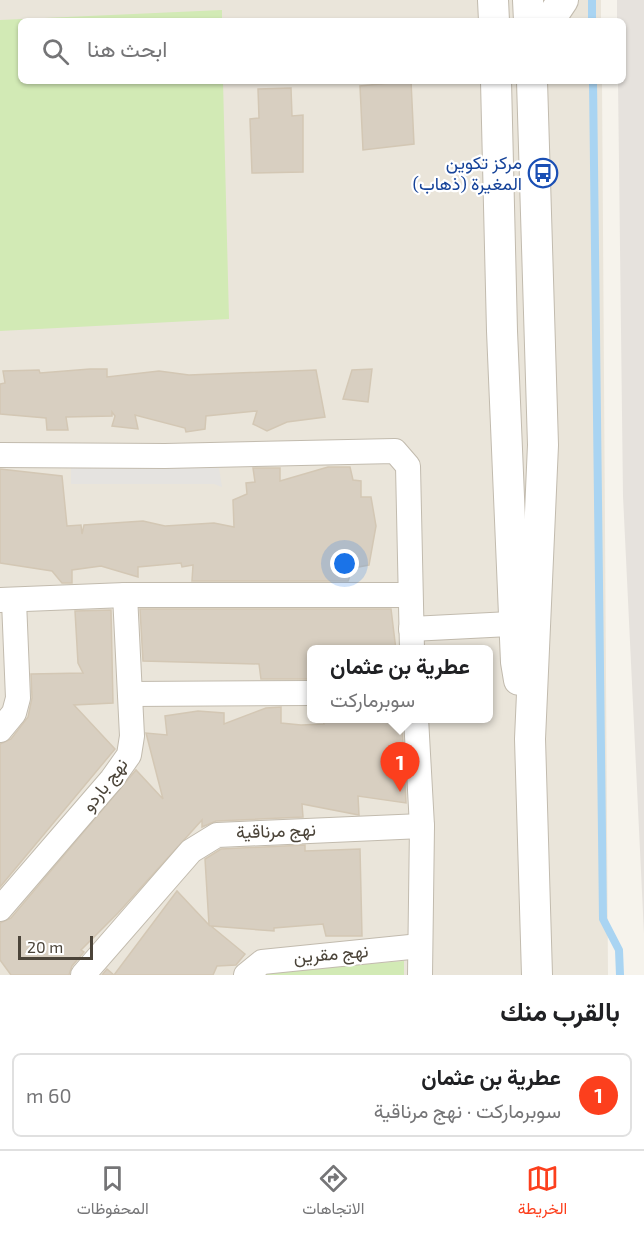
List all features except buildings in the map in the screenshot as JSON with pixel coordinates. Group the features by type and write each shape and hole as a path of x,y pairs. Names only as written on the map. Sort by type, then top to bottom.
{"street":[{"path":"493,0 494,18"},
{"path":"528,0 529,18"},
{"path":"551,18 563,0"},
{"path":"496,84 502,331 526,623 537,975"},
{"path":"526,623 543,445 532,84"},
{"path":"0,454 165,456 395,451 408,465 409,595 412,639 526,623"},
{"path":"0,730 14,712 18,698 7,600 125,595 409,595"},
{"name":"نهج باردو","path":"0,909 112,779 129,755 132,736 125,595"},
{"path":"130,694 307,693"},
{"path":"416,723 422,826 420,975"},
{"name":"نهج مرناقية","path":"83,975 191,851 217,835 422,826"},
{"name":"نهج مقرين","path":"246,975 262,962 420,946"}],"shaded area":[{"path":"0,0 601,0 601,18 18,18 18,84 602,84 608,975 0,975"},
{"path":"617,0 644,0 644,934 623,496 618,84 626,84 626,18 617,18"},
{"path":"71,467 219,468 222,487 214,484 71,484"}],"green space":[{"path":"222,10 222,18 44,18"},
{"path":"18,19 18,84 223,84 229,319 0,331 0,20"},
{"path":"404,961 404,975 263,975 267,972"}],"waterway":[{"path":"592,0 592,18"},
{"path":"593,84 603,919 619,950 620,975"}],"place":[{"name":"مركز تكوين المغيرة (ذهاب)","path":"543,173"},
{"name":"عطرية بن عثمان","path":"400,792"}]}
